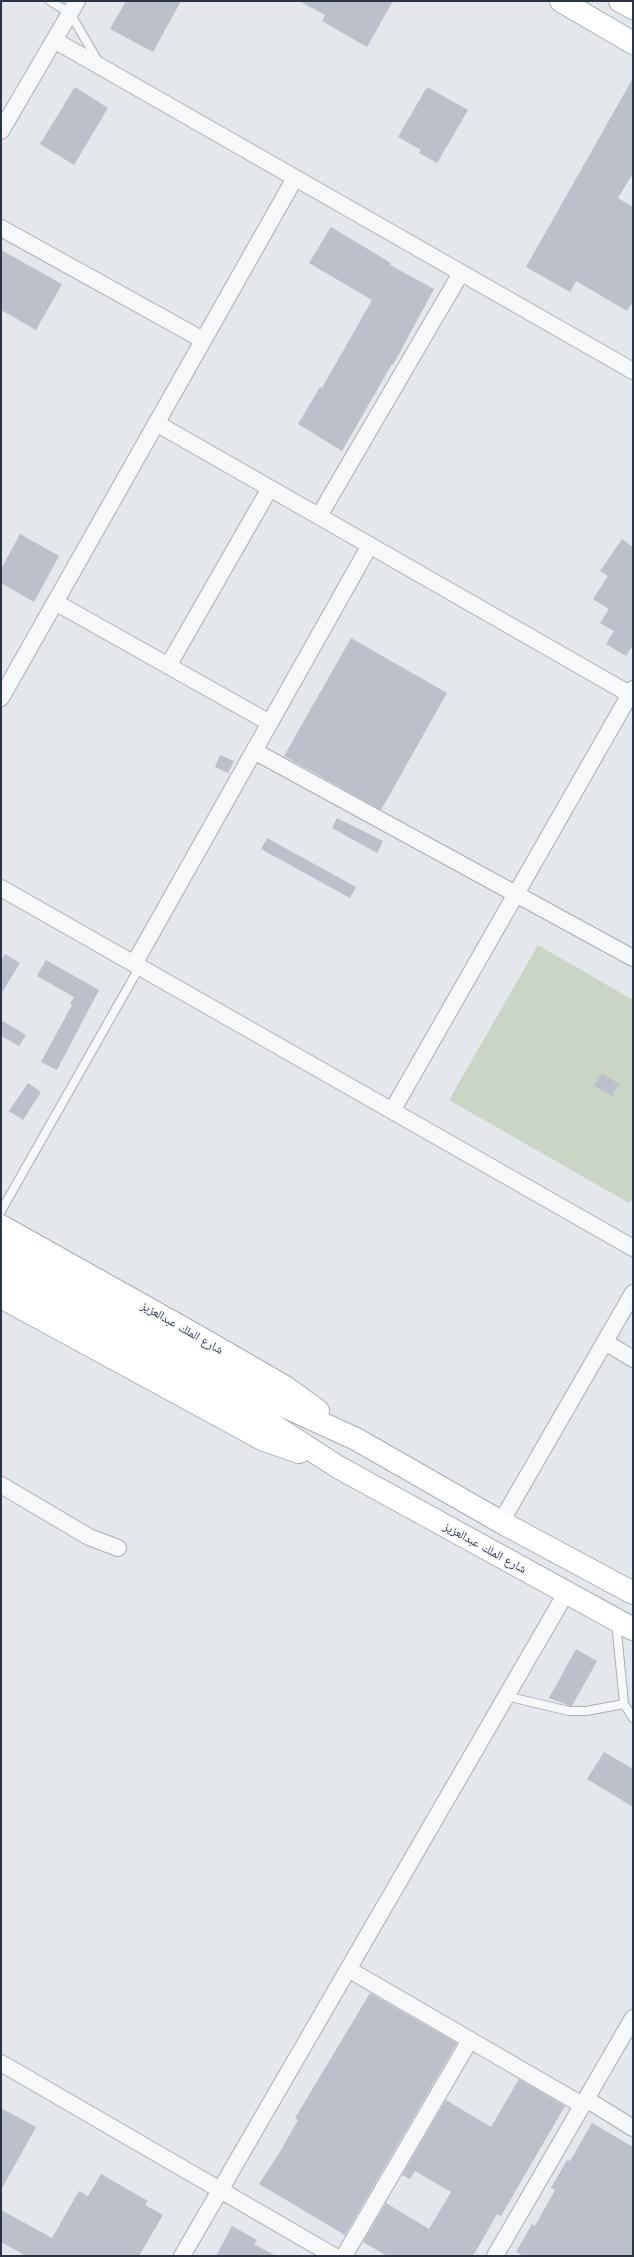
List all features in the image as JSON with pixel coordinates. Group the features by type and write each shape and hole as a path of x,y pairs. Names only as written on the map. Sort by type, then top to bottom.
{"street":[{"path":"561,1 633,43"},
{"path":"620,1 633,8"},
{"path":"1,131 73,7"},
{"path":"54,40 633,371"},
{"path":"1,698 295,178"},
{"path":"1,228 203,340"},
{"path":"319,516 461,272"},
{"path":"156,423 632,693 392,1111"},
{"path":"168,666 270,488"},
{"path":"137,966 254,751 370,545"},
{"path":"55,602 270,723"},
{"path":"254,751 633,958"},
{"path":"1,888 633,1248"},
{"name":"شارع الملك عبدالعزيز","path":"1,1226 198,1336 285,1388 356,1439"},
{"name":"شارع الملك عبدالعزيز","path":"1,1250 276,1402 356,1439 501,1522 633,1593"},
{"name":"شارع الملك عبدالعزيز","path":"1,1274 273,1425 338,1467 625,1624"},
{"path":"501,1522 633,1293"},
{"name":"شارع الملك عبدالعزيز","path":"1,1297 264,1440 338,1467"},
{"path":"605,1342 633,1359"},
{"path":"1,1485 89,1537 118,1548"},
{"path":"182,2256 566,1593"},
{"path":"348,1969 470,2040 633,2128"},
{"path":"495,2256 633,2018"},
{"path":"344,2256 470,2040"},
{"path":"1,2063 334,2256"}],"lane":[{"path":"50,1 73,7 102,67"},
{"path":"1,1211 137,966"},
{"path":"625,1624 624,1704 628,1714 633,1718"},
{"path":"506,1696 569,1711 586,1711 624,1704"}],"green space":[{"path":"538,945 633,1000 633,1197 629,1203 449,1100"}],"building":[{"path":"126,1 181,1 153,52 110,29"},
{"path":"299,1 393,1 367,47 322,21 325,15"},
{"path":"633,78 633,173 618,198 633,207 633,301 627,311 576,281 570,292 526,267"},
{"path":"75,87 108,108 74,165 40,144"},
{"path":"427,87 468,110 437,163 419,153 421,150 398,137"},
{"path":"331,227 391,263 390,265 434,289 393,365 392,364 342,451 298,424 320,387 322,388 372,300 309,263"},
{"path":"1,250 62,284 36,330 1,310"},
{"path":"20,534 59,556 34,602 1,583 1,569"},
{"path":"622,539 633,547 633,645 626,656 606,644 614,631 600,623 609,609 593,599 608,576 600,571"},
{"path":"351,638 447,693 381,810 284,756"},
{"path":"220,755 234,761 228,773 215,767"},
{"path":"337,818 383,841 377,853 332,828"},
{"path":"267,838 356,887 350,898 261,849"},
{"path":"5,954 20,963 1,994 1,961"},
{"path":"46,960 99,990 57,1070 41,1062 72,1005 70,1004 74,997 37,976"},
{"path":"1,1020 26,1035 19,1046 1,1036"},
{"path":"602,1073 619,1084 612,1096 594,1086"},
{"path":"28,1083 41,1092 23,1120 9,1111"},
{"path":"576,1649 597,1661 572,1706 570,1706 549,1698"},
{"path":"604,1752 633,1769 633,1807 587,1779"},
{"path":"370,1993 457,2043 345,2235 259,2184 280,2152 298,2120 295,2118"},
{"path":"519,2079 565,2106 501,2216 497,2214 473,2256 387,2256 363,2242 386,2203 429,2229 451,2192 415,2171 410,2179 402,2175 446,2100 491,2127"},
{"path":"1,2108 36,2127 1,2190"},
{"path":"592,2123 633,2147 633,2256 523,2256 516,2252 532,2224 535,2226 555,2190 551,2188 567,2160 570,2161"},
{"path":"101,2174 148,2201 145,2205 163,2215 139,2256 26,2256 1,2242 1,2210 52,2238 79,2191 88,2196"},
{"path":"232,2226 257,2240 254,2244 276,2256 216,2256"}]}
